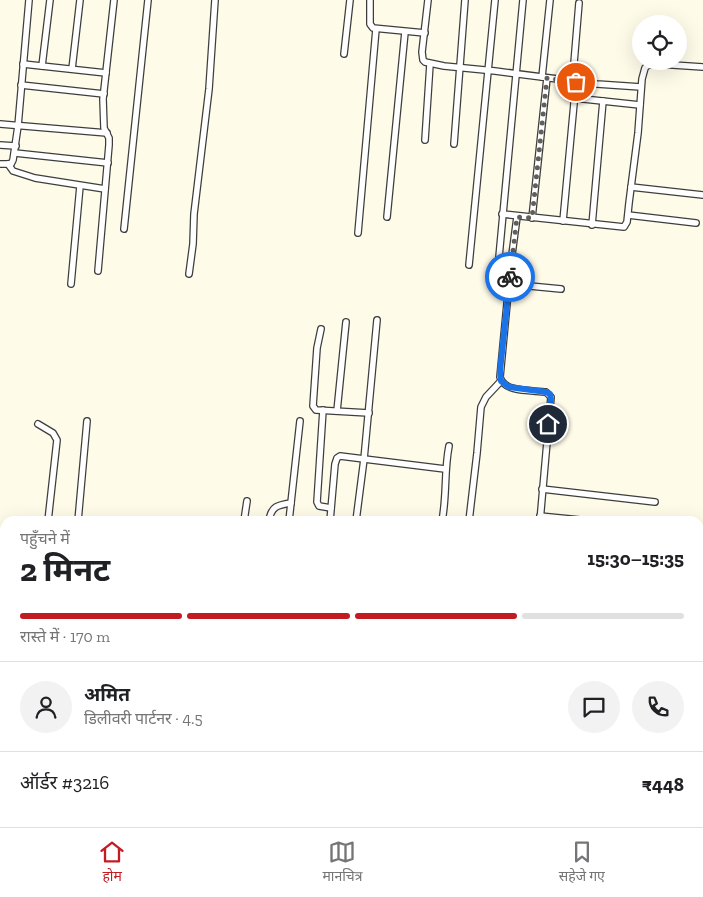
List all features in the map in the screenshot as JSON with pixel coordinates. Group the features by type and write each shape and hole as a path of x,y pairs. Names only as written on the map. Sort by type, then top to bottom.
{"street":[{"path":"0,164 12,162 15,150 29,0"},
{"path":"42,66 50,0"},
{"path":"72,69 80,0"},
{"path":"98,271 109,145 104,128 104,94 114,0"},
{"path":"124,229 148,0"},
{"path":"189,274 194,244 194,214 209,89 215,0"},
{"path":"344,54 350,0"},
{"path":"370,0 370,24 373,28 425,33"},
{"path":"428,0 422,56 425,62 576,82 641,87"},
{"path":"454,144 465,0"},
{"path":"469,265 495,0"},
{"path":"499,257 523,0"},
{"path":"532,218 550,0"},
{"path":"564,221 576,82 574,62 579,3"},
{"path":"358,233 376,29"},
{"path":"387,217 405,32"},
{"path":"23,64 106,73"},
{"path":"425,140 430,64"},
{"path":"502,214 624,227 628,216 641,87 645,68 652,64 703,67"},
{"path":"21,86 104,94"},
{"path":"574,98 640,105"},
{"path":"592,224 603,101"},
{"path":"0,124 107,133"},
{"path":"0,145 15,150 108,163"},
{"path":"8,164 18,173 80,186 105,189"},
{"path":"71,284 80,186"},
{"path":"631,187 703,194"},
{"path":"628,216 696,223"},
{"path":"517,217 500,371 501,381 509,387 550,394 540,516"},
{"path":"509,284 561,290"},
{"path":"357,516 369,413 377,320"},
{"path":"337,411 346,322"},
{"path":"321,329 316,357 313,406 316,410 369,413"},
{"path":"470,516 478,453 481,408 484,400 501,381"},
{"path":"324,410 317,502 319,506 331,508"},
{"path":"78,516 87,421"},
{"path":"290,516 300,421"},
{"path":"38,424 53,434 57,440 49,516"},
{"path":"443,516 445,502 445,469 449,446"},
{"path":"330,516 334,468 337,458 343,456 445,469"},
{"path":"542,489 655,502"},
{"path":"245,516 247,501"},
{"path":"270,516 274,507 291,503"}],"way so far":[{"path":"510,277 517,217 532,218 547,78 576,82"}],"route":[{"path":"510,277 500,371 501,381 505,386 516,389 550,394 548,424"}]}
